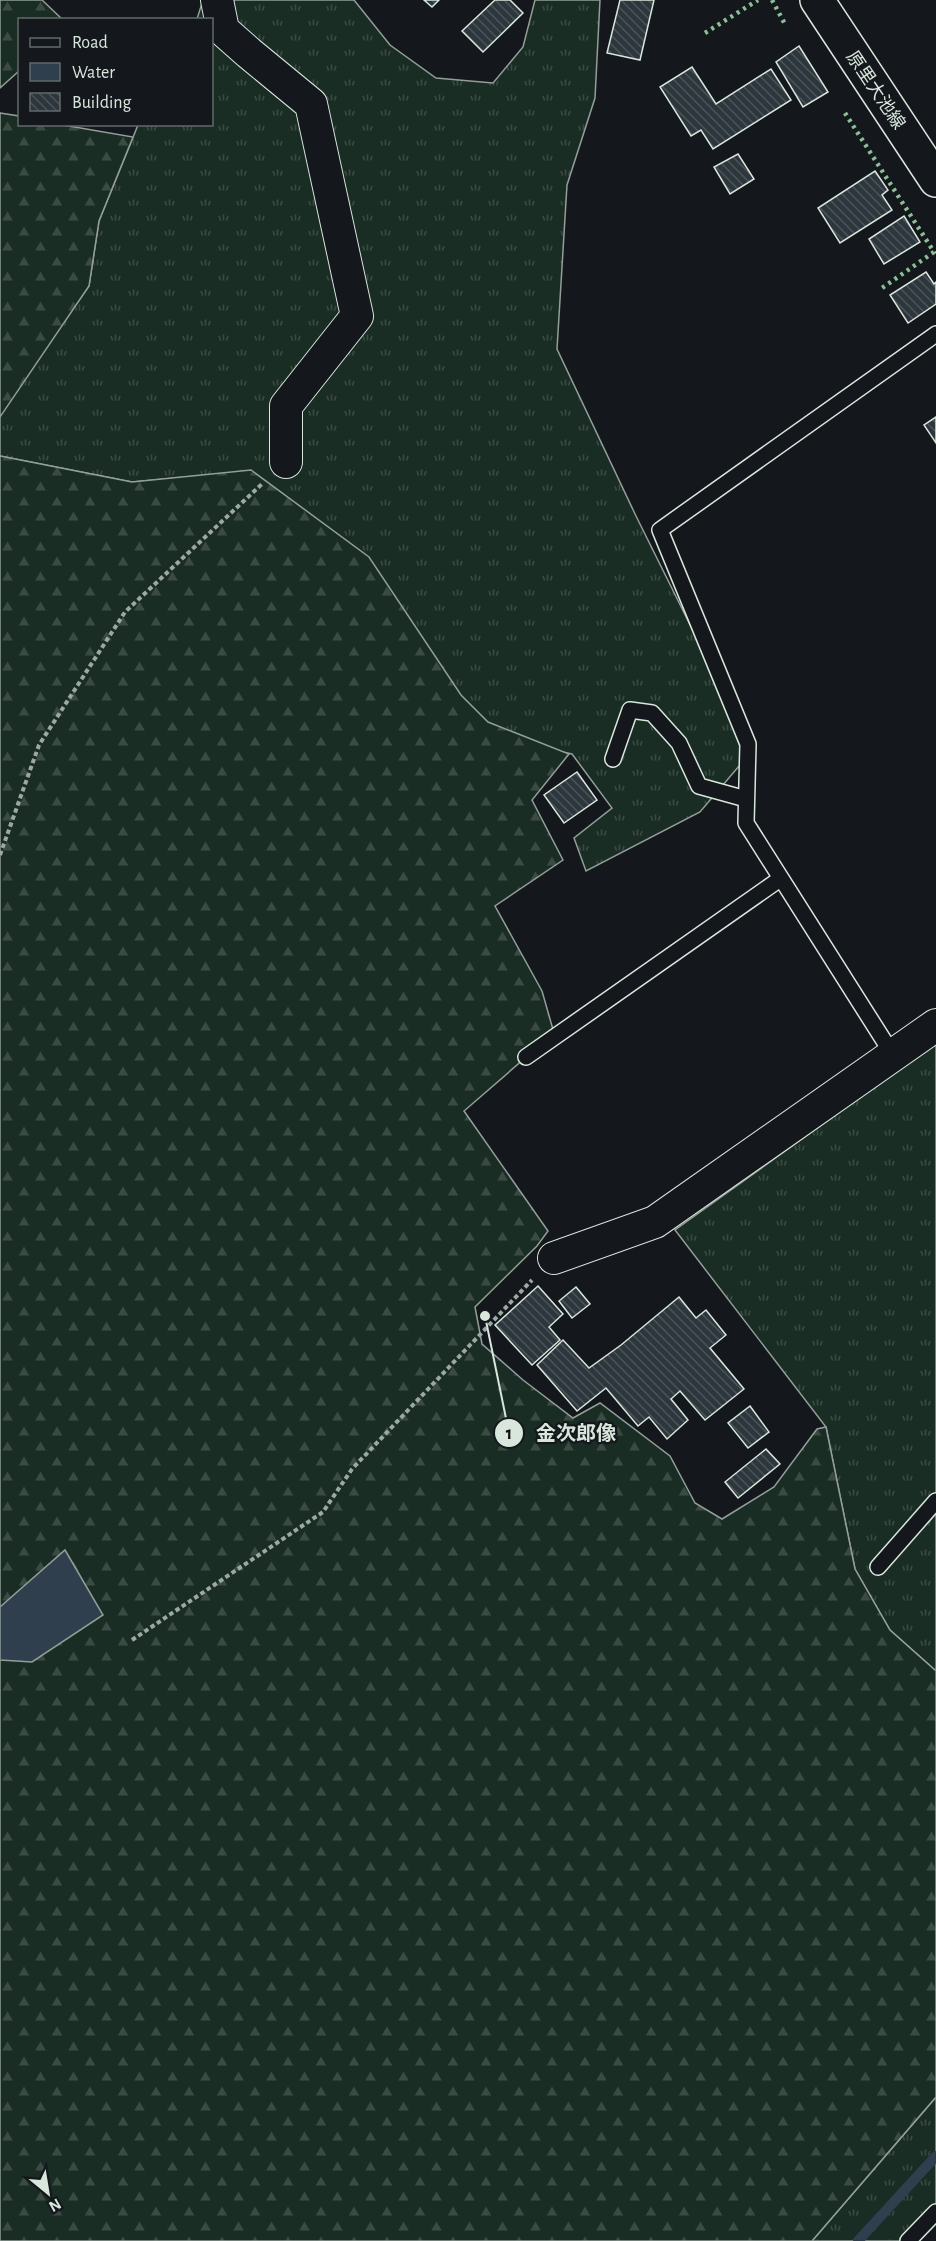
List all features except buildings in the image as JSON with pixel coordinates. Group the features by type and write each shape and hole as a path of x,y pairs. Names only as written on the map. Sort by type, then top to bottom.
{"main road":[{"name":"原里大池線","path":"817,0 936,180"}],"street":[{"path":"217,0 223,30 311,104 357,316 286,406 286,462"},
{"path":"554,1258 655,1222 936,1024"}],"lane":[{"path":"893,1055 746,823 748,744 660,530 936,334"},
{"path":"613,759 630,710 652,713 679,743 699,786 746,799"},
{"path":"526,1057 780,879"},
{"path":"878,1567 936,1501"},
{"path":"908,2241 936,2212"}],"path":[{"path":"0,855 39,745 125,612 286,462"},
{"path":"132,1640 322,1512 352,1469 554,1258"}],"green space":[{"path":"0,0 42,0 61,18 18,18 18,72 0,88"},
{"path":"203,0 354,0 390,45 436,78 493,83 523,47 535,0 600,0 595,98 567,185 557,349 708,661 745,759 700,812 586,871 574,838 612,808 572,754 519,743 472,712 251,471 132,482 0,456 0,412 89,286 99,221 138,126 213,126 213,18 197,18"},
{"path":"0,113 18,116 18,126 69,126 133,137 99,221 89,286 0,417"},
{"path":"0,456 132,482 251,470 369,557 461,695 488,722 569,754 532,800 563,860 495,906 542,991 554,1033 464,1111 548,1231 537,1246 475,1307 482,1344 523,1380 573,1418 600,1403 670,1456 695,1503 722,1519 774,1487 817,1429 826,1427 855,1569 890,1630 936,1671 936,2097 812,2241 0,2241"},
{"path":"936,1043 936,1671 890,1630 855,1569 826,1427 675,1230"},
{"path":"936,2097 936,2212 908,2241 812,2241"}],"water":[{"path":"65,1550 103,1615 32,1662 0,1660 0,1607"}],"waterway":[{"path":"858,2241 936,2156"}],"hedge":[{"path":"705,33 758,0"},
{"path":"772,0 786,26"},
{"path":"845,113 934,252 882,288"}],"place":[{"name":"金次郎像","path":"485,1316"}]}
